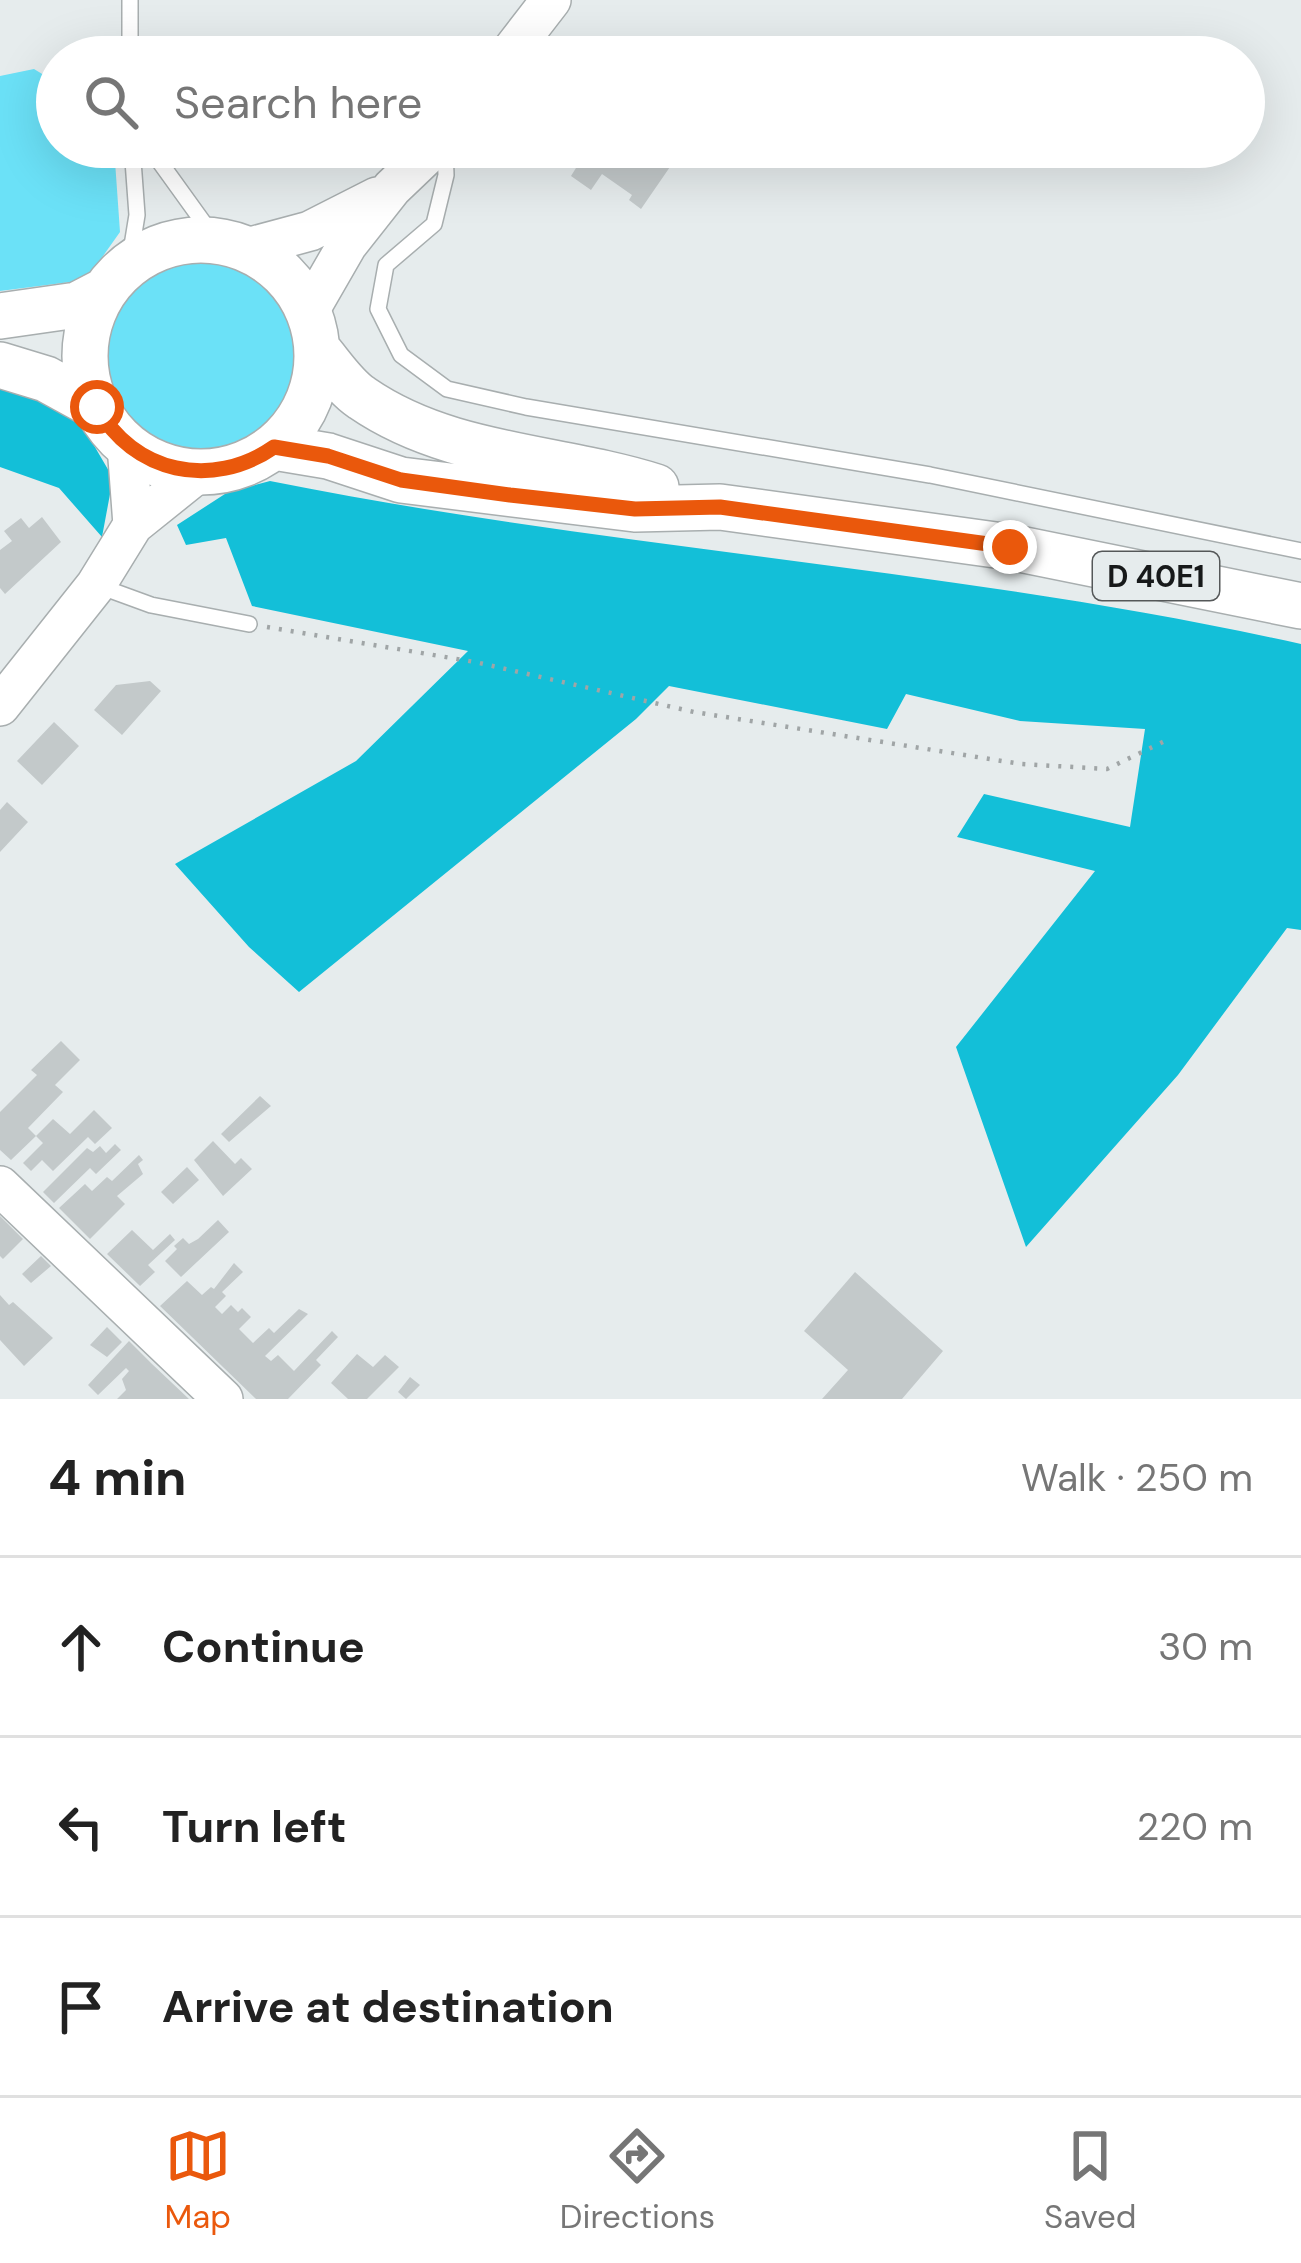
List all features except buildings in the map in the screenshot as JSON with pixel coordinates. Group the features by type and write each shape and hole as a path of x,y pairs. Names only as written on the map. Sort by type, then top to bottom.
{"main road":[{"path":"523,36 551,0"},
{"path":"0,706 96,585 133,525 238,466 273,460 308,404 316,377 314,330 347,245 392,188 415,168"},
{"path":"0,316 77,305 176,242 231,244 310,231 392,188"},
{"path":"231,244 279,269 314,330"},
{"path":"117,277 86,341 86,368 97,407 128,446 161,465 212,479"},
{"name":"D 40E1","path":"314,330 358,396 417,426 474,448 636,481 720,507"},
{"path":"0,365 46,379 97,407"},
{"path":"128,446 133,525"},
{"name":"D 40E1","path":"273,460 328,456 401,480 510,495 635,509 720,507 1010,547 1301,606"},
{"path":"0,1186 224,1399"}],"lane":[{"path":"130,0 130,36"},
{"path":"117,277 137,215 134,168"},
{"path":"166,168 231,244"},
{"path":"444,168 434,224 386,266 378,309 401,355 447,389 526,407 930,475 1301,550"},
{"path":"96,585 151,605 249,624"}],"path":[{"path":"212,479 273,460"},
{"path":"249,624 475,662 694,712 1021,764 1108,769 1171,738"}],"shaded area":[{"path":"36,70 36,168 115,168 120,232 86,280 0,291 0,76"},
{"path":"201,258 238,265 269,286 290,317 297,354 290,391 269,422 238,443 201,450 164,443 133,422 112,391 105,354 112,317 133,286 164,265"},
{"path":"0,382 78,418 113,478 102,537 59,488 0,467"},
{"path":"270,481 528,525 1045,596 1301,644 1301,930 1287,928 1178,1075 1026,1247 956,1047 1095,871 957,837 984,794 1130,827 1145,729 1020,721 906,694 887,729 669,686 636,719 299,992 249,947 175,864 356,761 468,651 252,606 226,538 186,545 177,525 228,492"}],"route":[{"path":"97,407 110,428 135,452 180,470 226,469 274,447 328,456 401,480 510,495 635,509 720,507 1010,547"}]}
